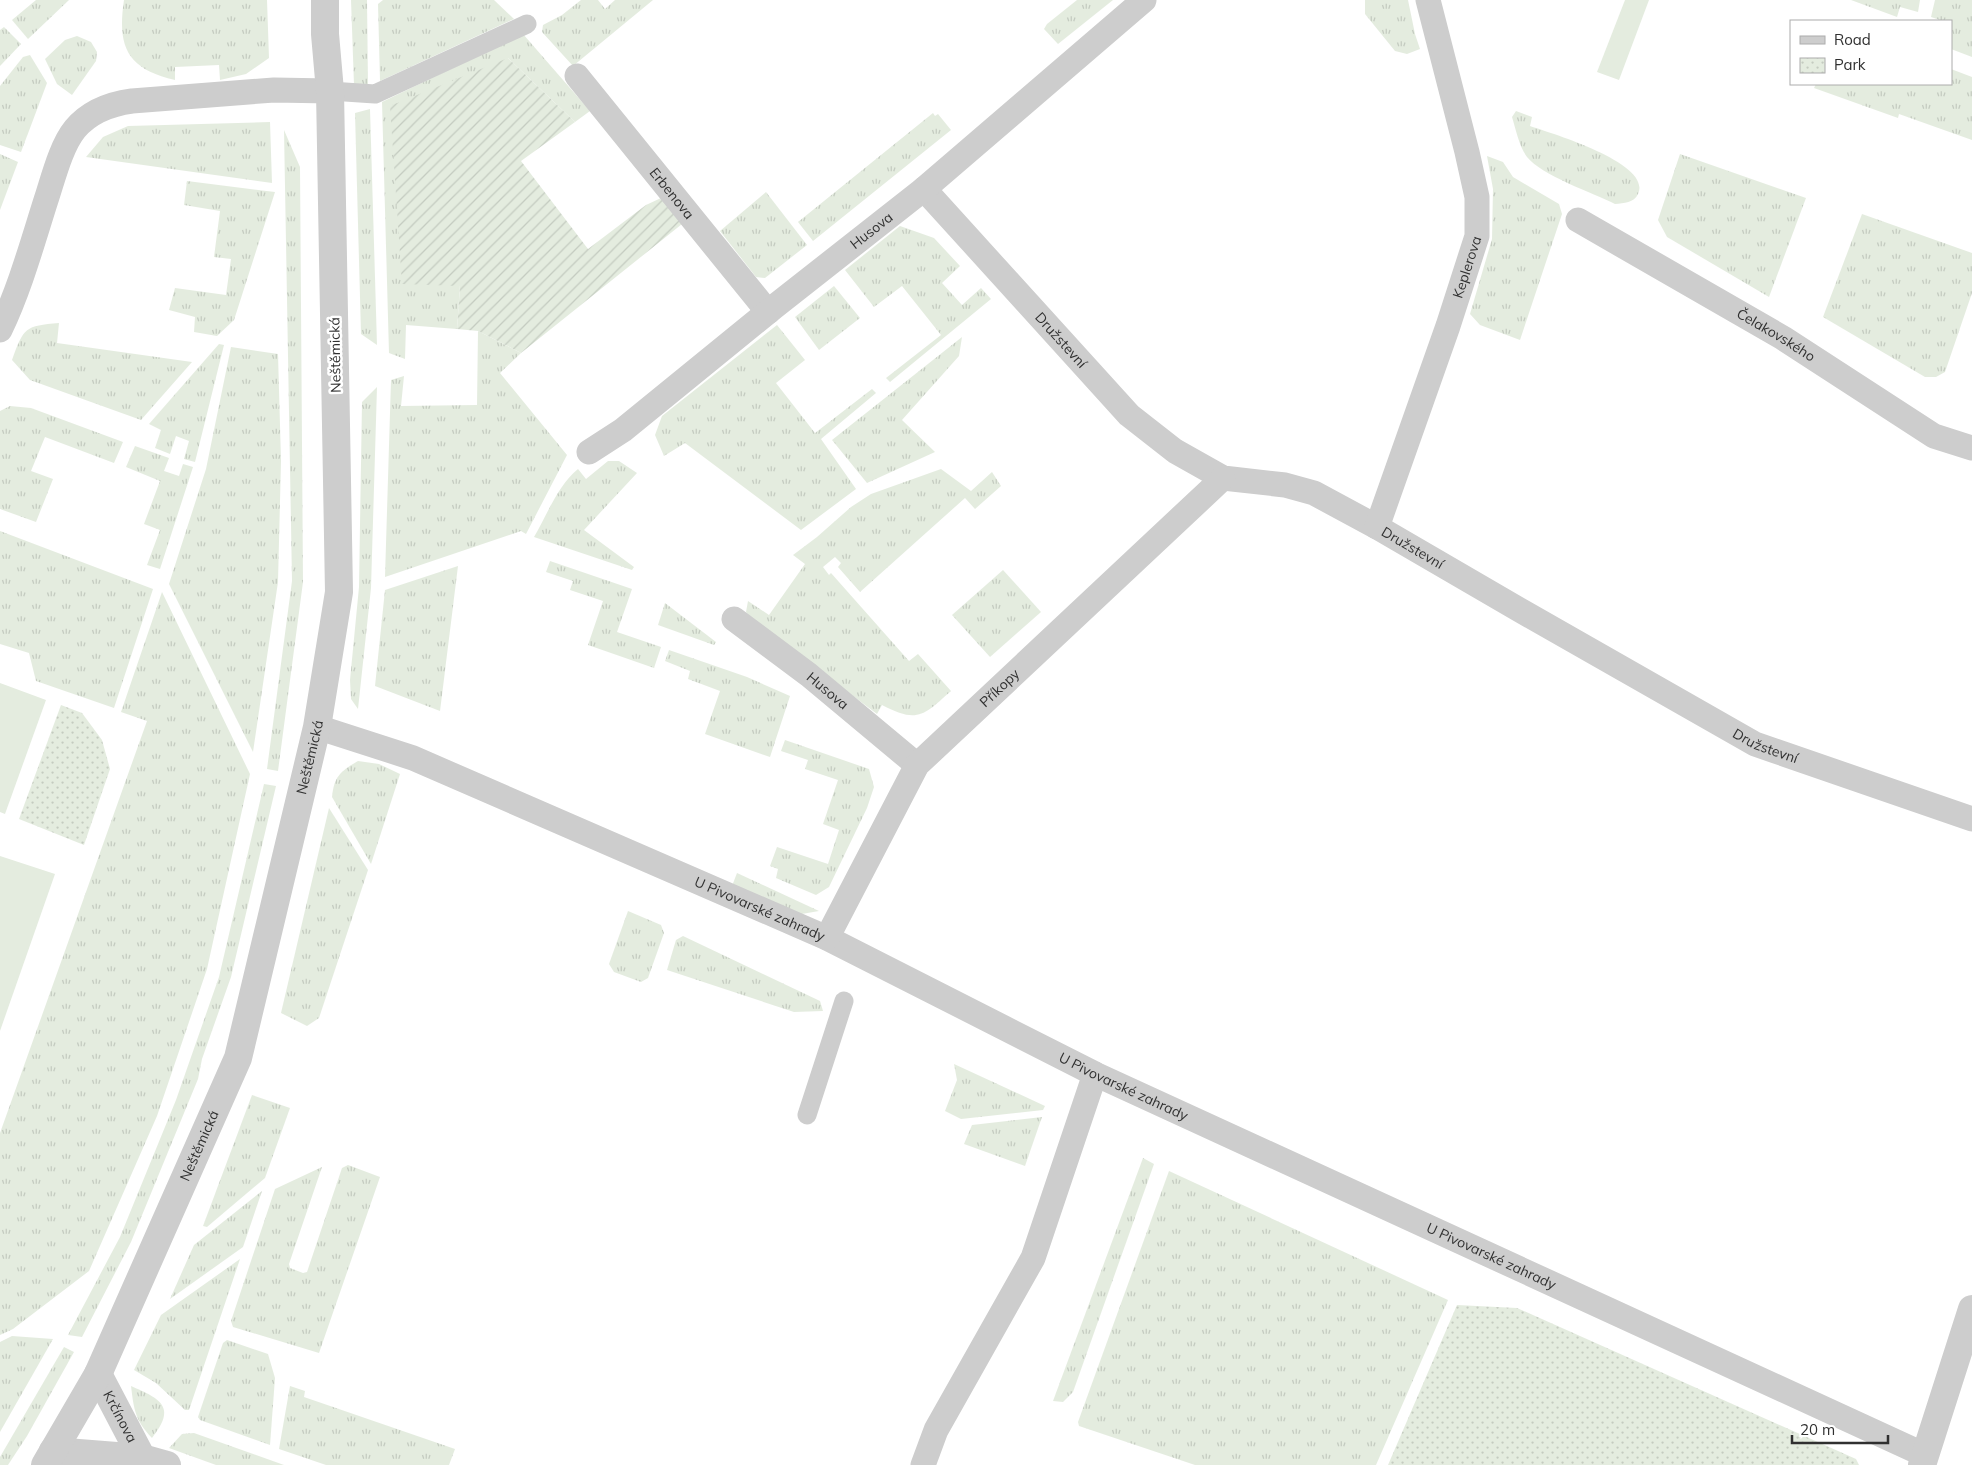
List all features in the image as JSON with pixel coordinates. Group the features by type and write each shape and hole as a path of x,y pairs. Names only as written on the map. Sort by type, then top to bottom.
{"street":[{"name":"Neštěmická","path":"56,1460 98,1374 238,1058 317,727 339,592 330,91 325,34 325,0"},
{"name":"Husova","path":"589,452 622,430 924,189 1144,0"},
{"name":"Keplerova","path":"1378,527 1448,326 1477,236 1477,197 1428,0"},
{"path":"0,330 14,300 59,160 74,130 94,112 112,104 132,100 274,90 375,94 527,24"},
{"name":"Erbenova","path":"577,76 768,312"},
{"name":"Družstevní","path":"924,189 1129,415 1175,451 1223,478 1285,485 1314,493 1378,527 1518,610 1755,744 1972,819"},
{"name":"Čelakovského","path":"1578,220 1784,338 1934,436 1972,448"},
{"name":"Příkopy","path":"827,938 917,765 1223,478"},
{"name":"Husova","path":"734,619 809,675 917,765"},
{"name":"U Pivovarské zahrady","path":"317,727 413,758 827,938 1095,1074 1924,1460"},
{"path":"807,1115 844,1001"},
{"path":"923,1465 936,1430 1033,1258 1095,1074"},
{"path":"1924,1460 1972,1309"},
{"name":"Krčínova","path":"98,1374 154,1461"},
{"name":"Krčínova","path":"56,1460 154,1461"}],"green space":[{"path":"36,0 69,0 28,39 12,20"},
{"path":"124,0 267,0 269,58 246,74 220,80 219,65 175,67 175,80 159,75 136,62 129,54 124,43 122,31"},
{"path":"351,0 367,0 368,85 354,85"},
{"path":"383,0 494,0 514,19 380,81 378,4"},
{"path":"581,0 598,0 605,9 615,0 653,0 573,66 542,32 543,25 562,15"},
{"path":"1077,0 1113,0 1058,44 1044,29 1047,24"},
{"path":"1365,0 1408,0 1420,49 1407,54 1395,51 1365,14"},
{"path":"1625,0 1649,0 1619,80 1597,72"},
{"path":"1851,0 1920,0 1918,12 1900,7 1897,17"},
{"path":"1935,0 1972,0 1972,57 1952,49 1952,20 1940,20 1931,17"},
{"path":"4,27 21,44 0,66 0,30"},
{"path":"523,34 590,111 575,122 508,58 460,285 457,329 406,325 405,359 389,353 382,102"},
{"path":"77,36 91,42 97,52 96,61 72,95 57,84 45,59 65,40"},
{"path":"30,55 47,83 21,152 0,145 0,86 23,57"},
{"path":"508,58 575,122 521,161 588,249 646,205 661,198 682,224 521,353 478,331 457,329 460,286 402,284 390,106"},
{"path":"1952,69 1972,77 1972,140 1899,114 1898,118 1814,88 1816,85 1952,85"},
{"path":"370,109 377,345 361,334 355,113"},
{"path":"1516,111 1532,117 1530,126 1597,151 1630,171 1638,182 1638,194 1636,197 1628,202 1615,204 1555,177 1534,164 1524,153 1518,138 1512,117"},
{"path":"933,113 935,116 938,114 951,130 813,241 798,222"},
{"path":"270,122 272,183 86,157 103,137 128,126"},
{"path":"284,130 300,167 303,582 278,771 267,769 292,581"},
{"path":"0,154 18,162 0,210"},
{"path":"1680,154 1806,198 1769,297 1667,237 1658,220"},
{"path":"1487,156 1503,162 1513,177 1559,204 1562,214 1520,340 1480,325 1470,314 1492,239 1493,189"},
{"path":"187,181 275,192 234,320 217,336 194,332 195,317 169,310 175,288 226,295 231,259 214,257 220,211 184,205"},
{"path":"766,192 807,245 765,278 756,277 720,231"},
{"path":"1862,214 1972,253 1972,293 1945,372 1936,377 1925,377 1823,317"},
{"path":"900,226 934,238 960,266 942,283 962,305 981,288 991,299 890,382 886,378 941,335 902,286 874,307 845,270"},
{"path":"834,286 860,318 819,350 795,317"},
{"path":"59,323 57,343 192,362 141,420 30,380 12,360 27,330 39,325"},
{"path":"777,325 805,360 776,383 815,433 872,389 876,393 821,439 856,489 801,530 685,443 664,456 655,435 662,416"},
{"path":"478,331 521,353 500,373 567,455 526,534 521,531 385,577 391,380 404,376 401,406 477,405"},
{"path":"962,337 959,356 902,420 935,452 867,483 832,440"},
{"path":"219,344 224,345 195,462 184,459 189,441 176,436 170,454 155,448 161,430 149,424"},
{"path":"231,347 278,354 281,461 278,582 253,752 169,584 206,469"},
{"path":"377,387 371,588 358,709 351,699 350,680 359,587 362,402"},
{"path":"10,406 31,408 123,442 114,463 45,437 31,471 53,479 36,522 0,509 0,411"},
{"path":"135,446 169,458 164,471 179,476 183,464 193,467 160,569 147,565 160,530 144,524 160,481 126,467"},
{"path":"608,461 619,461 637,473 584,530 634,567 632,570 534,537 559,492 571,476 578,469 586,479"},
{"path":"941,469 971,491 992,472 1001,486 975,509 965,498 860,592 838,567 841,563 835,557 823,567 829,575 831,573 909,661 918,654 951,691 934,706 920,714 904,714 882,705 877,714 752,620 746,612 748,601 769,615 805,564 793,555 851,507 871,494"},
{"path":"0,531 153,589 114,708 36,681 29,653 0,644"},
{"path":"550,561 632,589 617,632 661,647 654,668 588,645 603,601 570,590 573,581 546,572"},
{"path":"458,566 440,711 375,686 385,590"},
{"path":"1003,570 1041,612 990,657 952,615"},
{"path":"162,592 250,774 207,969 157,1116 89,1271 13,1329 0,1335 0,1133 147,721 121,712"},
{"path":"665,603 716,642 714,645 658,625"},
{"path":"669,650 747,677 790,696 770,757 705,734 720,691 688,679 690,671 665,661"},
{"path":"0,683 46,700 5,814 0,812"},
{"path":"61,705 82,713 102,740 110,769 84,845 19,819"},
{"path":"785,740 869,769 874,787 867,808 829,887 816,895 776,878 778,869 770,866 777,847 828,864 839,830 823,824 838,780 805,769 808,760 781,751"},
{"path":"358,761 379,764 400,774 371,864 332,797 339,775"},
{"path":"264,784 276,786 231,977 202,1059 198,1079 131,1242 82,1337 68,1335 120,1237 176,1100 219,977"},
{"path":"329,808 368,870 319,1018 307,1026 281,1013"},
{"path":"0,856 55,874 0,1031"},
{"path":"737,873 819,911 796,915 732,886"},
{"path":"628,911 661,925 664,933 648,978 641,982 614,972 609,964"},
{"path":"683,936 820,1001 823,1011 794,1012 667,970 676,940"},
{"path":"954,1064 1045,1106 1043,1110 961,1119 945,1111 957,1080"},
{"path":"252,1095 290,1108 265,1178 207,1227 203,1226"},
{"path":"1042,1117 1025,1166 964,1144 972,1125"},
{"path":"1143,1158 1154,1164 1073,1392 1063,1402 1053,1401"},
{"path":"348,1165 380,1177 319,1353 233,1327 231,1321 275,1189 322,1167 289,1264 290,1268 303,1273 307,1272 342,1168"},
{"path":"1169,1171 1448,1300 1376,1465 1195,1465 1079,1426 1078,1422"},
{"path":"262,1191 243,1247 170,1299 194,1245"},
{"path":"240,1259 189,1410 185,1410 156,1383 134,1370 161,1315"},
{"path":"1457,1305 1517,1308 1856,1459 1859,1465 1388,1465"},
{"path":"12,1336 53,1339 0,1432 0,1342"},
{"path":"227,1340 268,1354 275,1378 270,1445 200,1420 198,1417 223,1343"},
{"path":"64,1347 74,1352 27,1436 8,1465 0,1465 0,1457"},
{"path":"131,1386 150,1395 162,1405 164,1411 163,1419 152,1438 142,1426 136,1414"},
{"path":"290,1386 305,1391 304,1397 455,1449 449,1465 326,1465 279,1449"},
{"path":"194,1433 284,1465 216,1465 169,1448 182,1434"}]}
